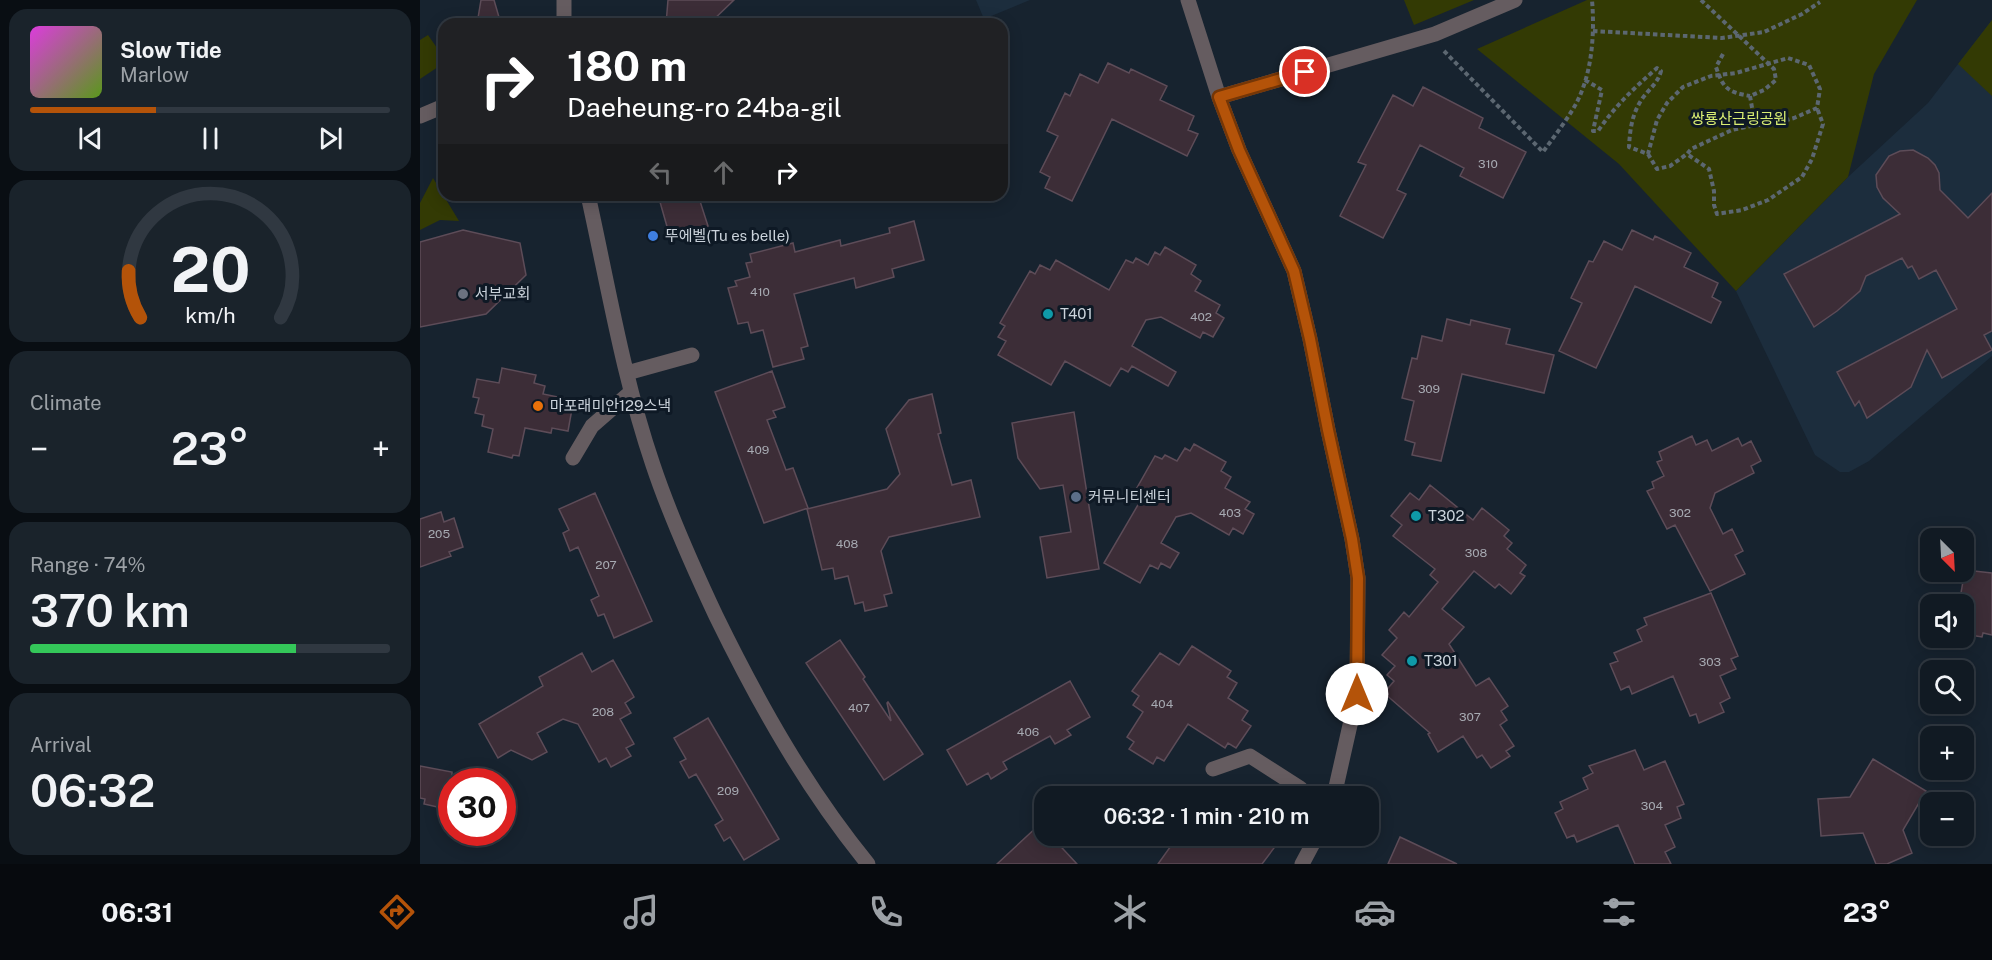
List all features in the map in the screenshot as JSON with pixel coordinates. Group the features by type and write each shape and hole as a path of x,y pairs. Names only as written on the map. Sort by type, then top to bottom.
{"street":[{"path":"564,0 564,18"},
{"path":"1188,0 1219,97 1239,150 1294,271 1352,539 1358,578 1357,694 1336,786"},
{"path":"1219,97 1435,34 1515,0"},
{"path":"420,116 438,108"},
{"path":"589,201 631,392 653,466 697,576 747,681 782,743 835,821 868,864"},
{"path":"627,373 692,355"},
{"path":"573,458 592,426 631,392"},
{"path":"1213,769 1250,756 1297,786"},
{"path":"1302,864 1312,846"}],"path":[{"path":"1435,34 1446,53 1543,152 1574,108 1586,80 1593,32 1592,0"},
{"path":"1701,0 1774,69 1776,80 1764,90 1750,96 1732,93 1721,82 1716,66 1723,54"},
{"path":"1593,32 1722,38 1764,32 1802,14 1820,2"},
{"path":"1648,154 1657,120 1667,103 1683,87 1711,76 1753,69 1788,58 1809,65 1820,89 1817,108 1823,124 1812,159 1802,177 1768,200 1742,210 1717,214 1709,169 1687,154"},
{"path":"1586,80 1602,90 1593,131 1598,131 1612,110 1631,91 1657,68 1661,71 1659,80 1642,100 1633,116 1629,130 1629,147 1648,154 1657,169 1670,166 1691,149 1732,130 1767,125 1794,118 1817,108"},
{"path":"1750,96 1755,125"}],"shaded area":[{"path":"976,0 1030,0 986,18 984,18"},
{"path":"1992,20 1992,356 1869,461 1849,472 1840,472 1815,455 1736,291 1848,177 1928,103"}],"green space":[{"path":"1404,0 1474,0 1414,25"},
{"name":"쌍룡산근링공원","path":"1587,0 1917,0 1874,74 1848,177 1736,291 1619,164 1477,49"},
{"path":"1992,20 1992,96 1958,64"},
{"path":"428,35 438,49 438,67 420,79 420,40"},
{"path":"433,178 438,186 438,201 447,201 459,221 440,220 420,230 420,203"}],"building":[{"path":"481,0 494,0 499,18 478,18"},
{"path":"668,0 734,0 715,18 666,18"},
{"path":"1108,63 1129,73 1131,69 1167,86 1160,100 1194,116 1188,130 1198,134 1187,156 1112,119 1072,201 1045,188 1050,177 1040,172 1058,136 1047,131 1065,93 1070,96 1080,74 1098,83"},
{"path":"1423,87 1483,118 1479,128 1526,152 1503,198 1460,176 1464,168 1420,145 1397,190 1406,194 1383,238 1340,216 1366,165 1358,162 1393,95 1413,106"},
{"path":"1913,150 1928,158 1935,165 1939,173 1940,190 1968,218 1992,193 1992,331 1984,335 1992,350 1942,378 1927,350 1911,387 1867,418 1859,401 1855,406 1837,372 1957,309 1936,270 1919,279 1912,266 1908,268 1902,258 1866,276 1860,291 1814,327 1784,274 1900,214 1883,198 1877,187 1876,175 1889,156 1900,151"},
{"path":"660,201 700,201 708,226 670,237"},
{"path":"914,221 924,260 892,269 894,277 856,288 854,278 794,294 808,346 801,348 804,359 773,367 763,330 751,333 748,322 738,324 728,288 737,286 735,281 750,277 746,263 752,262 750,254 793,243 795,252 840,240 841,246 890,233 889,228"},
{"name":"서부교회","path":"463,230 520,243 526,275 486,314 420,327 420,242"},
{"path":"1632,230 1653,240 1655,236 1691,253 1684,267 1718,283 1712,297 1721,302 1711,323 1635,286 1596,368 1559,351 1582,303 1571,298 1589,261 1593,262 1604,241 1622,250"},
{"path":"1165,247 1196,265 1191,274 1201,281 1195,291 1220,305 1216,313 1224,318 1213,337 1203,332 1200,338 1161,317 1146,320 1132,346 1176,372 1168,386 1132,366 1128,372 1121,368 1110,386 1065,361 1051,385 998,355 1006,341 998,337 1005,326 1000,323 1030,271 1035,274 1040,265 1050,270 1056,260 1109,290 1126,260 1133,263 1136,258 1148,265 1155,252 1160,255"},
{"path":"1447,319 1470,325 1471,320 1510,329 1506,344 1554,355 1544,393 1462,374 1441,461 1412,455 1415,443 1405,440 1414,401 1402,398 1412,358 1417,359 1422,336 1442,341"},
{"path":"502,368 536,375 534,383 545,386 543,394 568,399 566,408 572,409 568,431 552,428 551,433 525,428 519,456 513,455 512,458 488,452 493,429 482,426 484,415 475,413 479,398 473,397 477,379 499,383"},
{"path":"772,371 785,407 773,411 776,417 767,420 786,470 793,468 808,508 764,523 715,392"},
{"path":"932,394 941,433 938,434 952,485 971,480 980,517 889,537 881,551 892,593 884,595 887,606 865,611 863,602 855,604 848,576 835,579 833,568 822,570 807,509 887,489 900,474 886,429 909,400"},
{"name":"커뮤니티센터","path":"1074,412 1099,569 1047,578 1040,537 1071,532 1063,485 1040,489 1018,458 1012,423"},
{"path":"1692,436 1696,445 1707,440 1712,451 1738,438 1742,446 1751,441 1761,461 1751,466 1754,473 1715,493 1710,508 1723,534 1732,529 1743,551 1735,555 1745,574 1710,591 1675,525 1667,529 1647,491 1654,488 1652,482 1664,476 1657,462 1662,460 1659,452"},
{"path":"1194,444 1226,462 1221,471 1231,477 1225,488 1250,502 1245,509 1254,514 1243,534 1233,528 1229,535 1191,513 1176,517 1161,543 1179,553 1170,568 1161,563 1158,569 1150,565 1140,583 1104,563 1142,498 1134,493 1155,456 1162,459 1165,455 1177,461 1185,448 1190,451"},
{"path":"1430,485 1473,520 1482,508 1509,530 1504,536 1512,543 1507,549 1526,565 1520,573 1525,576 1511,594 1499,584 1495,588 1474,571 1442,609 1464,627 1449,644 1476,686 1489,678 1508,706 1501,711 1507,720 1500,725 1514,746 1506,751 1510,756 1491,768 1482,755 1477,758 1463,736 1438,752 1428,734 1430,733 1384,693 1394,681 1387,675 1395,666 1382,655 1397,638 1389,630 1404,612 1409,617 1438,582 1430,575 1435,569 1393,536 1402,525 1391,516 1410,493 1419,500"},
{"path":"595,493 652,621 614,638 604,614 598,616 591,600 599,596 578,547 570,551 563,533 569,530 559,509"},
{"path":"441,512 444,522 454,518 463,547 449,552 451,556 420,567 420,519"},
{"path":"1974,571 1992,573 1992,635 1983,633 1982,637 1974,636 1974,594 1961,594 1963,582 1974,582"},
{"path":"1711,593 1738,656 1731,659 1736,669 1720,676 1730,698 1720,703 1724,712 1699,723 1696,714 1690,716 1673,676 1632,694 1629,686 1621,690 1610,664 1618,661 1614,653 1642,641 1637,630 1647,625 1644,618"},
{"path":"840,640 891,721 888,702 923,754 884,780 806,663"},
{"path":"1192,646 1231,671 1227,677 1237,683 1228,698 1248,711 1242,720 1251,726 1236,748 1228,743 1225,748 1188,724 1164,761 1157,757 1153,764 1129,749 1134,742 1127,737 1143,712 1133,705 1139,696 1132,691 1160,653 1179,665"},
{"path":"582,653 592,672 613,660 634,697 625,703 631,713 620,719 634,744 626,748 631,756 611,767 606,758 599,762 578,724 563,719 537,733 547,752 532,760 511,750 498,758 479,724 543,686 539,677"},
{"path":"1070,681 1090,717 1067,730 1071,735 1055,744 1050,736 1003,762 1007,769 991,779 988,773 967,785 947,750"},
{"path":"708,718 779,839 744,860 730,837 724,841 715,825 723,820 696,774 689,778 680,762 686,759 674,738"},
{"path":"1635,750 1644,770 1665,761 1684,804 1677,807 1681,818 1665,825 1675,847 1665,852 1671,864 1635,864 1618,825 1577,842 1574,835 1567,838 1555,813 1563,809 1560,802 1588,789 1583,778 1593,773 1589,766"},
{"path":"1873,759 1926,791 1920,792 1920,801 1903,830 1912,853 1887,864 1876,864 1863,833 1821,836 1818,799 1850,797"},
{"path":"420,766 438,769 438,807 424,804 425,799 420,798"},
{"path":"1034,830 1034,846 1060,846 1077,864 997,864"},
{"path":"1400,837 1457,864 1388,864"},
{"path":"1171,846 1276,846 1262,864 1158,864"}],"place":[{"name":"뚜에벨(Tu es belle)","path":"653,236"},
{"name":"서부교회","path":"463,294"},
{"name":"T401","path":"1048,314"},
{"name":"마포래미안129스낵","path":"538,406"},
{"name":"커뮤니티센터","path":"1076,497"},
{"name":"T302","path":"1416,516"},
{"name":"T301","path":"1412,661"}],"route":[{"path":"1305,72 1219,97 1239,150 1294,271 1310,339 1358,578 1357,694"}]}
